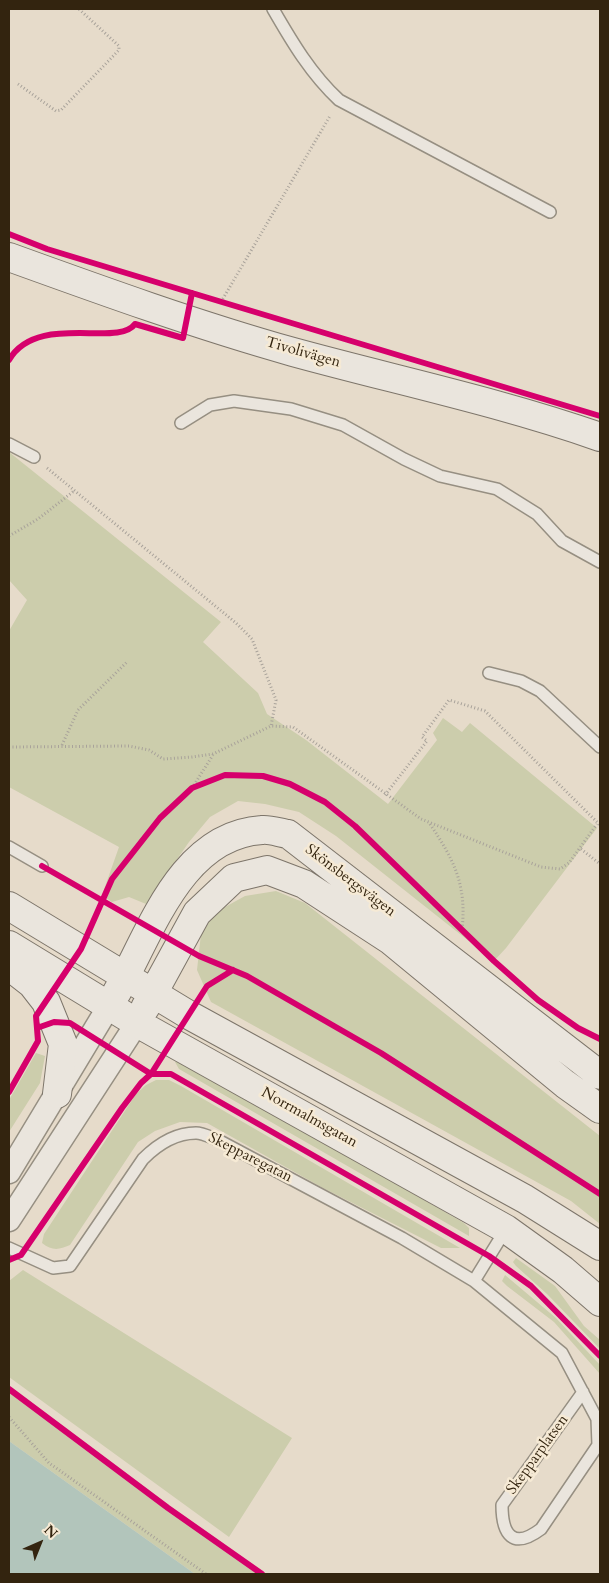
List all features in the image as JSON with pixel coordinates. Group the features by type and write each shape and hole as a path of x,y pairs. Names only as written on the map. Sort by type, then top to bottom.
{"street":[{"name":"Tivolivägen","path":"9,257 128,301 292,351 556,421 600,437"},
{"name":"Skönsbergsvägen","path":"109,1006 181,876 201,855 231,835 264,830 288,834 600,1075"},
{"name":"Skönsbergsvägen","path":"136,1023 197,914 234,878 267,870 304,884 390,940 565,1084 600,1109"},
{"path":"9,906 153,994 525,1199 600,1246"},
{"name":"Norrmalmsgatan","path":"9,945 136,1023 506,1229 563,1270 600,1302"},
{"path":"9,966 32,984 46,1002 63,1044 57,1094"},
{"path":"9,1172 109,1006"},
{"path":"9,1220 136,1023"}],"lane":[{"path":"273,9 305,62 322,84 340,100 550,212"},
{"path":"181,423 210,405 234,401 291,409 343,425 404,460 440,476 497,489 537,514 562,542 600,562"},
{"path":"9,444 34,457"},
{"path":"489,674 521,681 540,691 600,748"},
{"path":"9,847 42,866"},
{"name":"Skepparegatan","path":"9,1248 53,1268 70,1266 143,1159 158,1144 176,1137 196,1133 218,1140 384,1229 474,1281"},
{"path":"474,1281 506,1229"},
{"name":"Skepparplatsen","path":"474,1281 562,1354 583,1392 597,1419 598,1445 541,1529 530,1538 517,1540 507,1534 502,1520 502,1505 583,1392"}],"path":[{"path":"16,82 56,111 61,110 119,50 119,46 79,9"},
{"path":"222,302 340,100"},
{"path":"214,300 231,305"},
{"path":"34,457 236,623 252,639 276,700 271,726"},
{"path":"9,536 38,519 74,491"},
{"path":"62,745 78,710 128,661"},
{"path":"9,747 62,745 129,746 149,750 163,758 213,754 271,726 293,727 385,795 430,824 522,861 551,869 560,869 569,863 599,825 485,711 449,700 422,737 427,741 385,795"},
{"path":"185,794 192,788 213,754"},
{"path":"192,788 208,782"},
{"path":"430,824 451,857 459,876 464,898 462,930"},
{"path":"581,849 600,864"},
{"path":"456,923 469,936"},
{"path":"9,1417 49,1463 206,1574"}],"green space":[{"path":"9,452 221,622 203,642 258,693 267,714 306,740 388,804 437,740 433,733 443,718 462,732 470,723 597,828 506,948 494,961 336,836 299,812 265,804 238,801 210,817 189,842 146,904 129,897 112,902 102,895 119,847 9,787 9,631 27,600 9,580"},
{"path":"276,891 305,903 600,1136 600,1224 571,1201 211,1002 197,970 201,934 216,912 245,896"},
{"path":"36,1053 45,1056 40,1083 9,1132 9,1100"},
{"path":"180,1059 464,1223 469,1228 469,1236 179,1069 175,1062"},
{"path":"156,1080 169,1080 181,1086 460,1248 441,1248 323,1188 207,1123 180,1122 155,1131 138,1142 70,1245 56,1249 46,1246 42,1243 44,1234 136,1094 146,1085"},
{"path":"516,1258 555,1286 584,1326 600,1340 600,1349 547,1294 516,1266 513,1262"},
{"path":"23,1270 292,1438 229,1537 9,1377 9,1281"},
{"path":"505,1275 556,1318 600,1365 600,1374 554,1322 502,1281"},
{"path":"9,1389 168,1508 262,1574 195,1574 9,1441"}],"shaded area":[{"path":"9,1441 195,1574 9,1574"}],"cycle path":[{"path":"9,234 47,249 600,416"},
{"path":"9,360 22,346 38,338 57,334 112,333 126,330 135,324 183,338 192,293"},
{"path":"9,1092 38,1041 36,1016 81,949 112,879 160,818 192,788 225,775 263,776 290,784 325,802 355,826 494,961 538,1000 578,1028 600,1039"},
{"path":"42,866 199,956 247,976 381,1053 600,1194"},
{"path":"9,1260 21,1255 122,1108 141,1083 151,1074 207,986 233,970"},
{"path":"37,1028 54,1022 70,1023 151,1074 171,1074 489,1256 531,1286 600,1356"},
{"path":"9,1389 168,1508 262,1574"}]}
